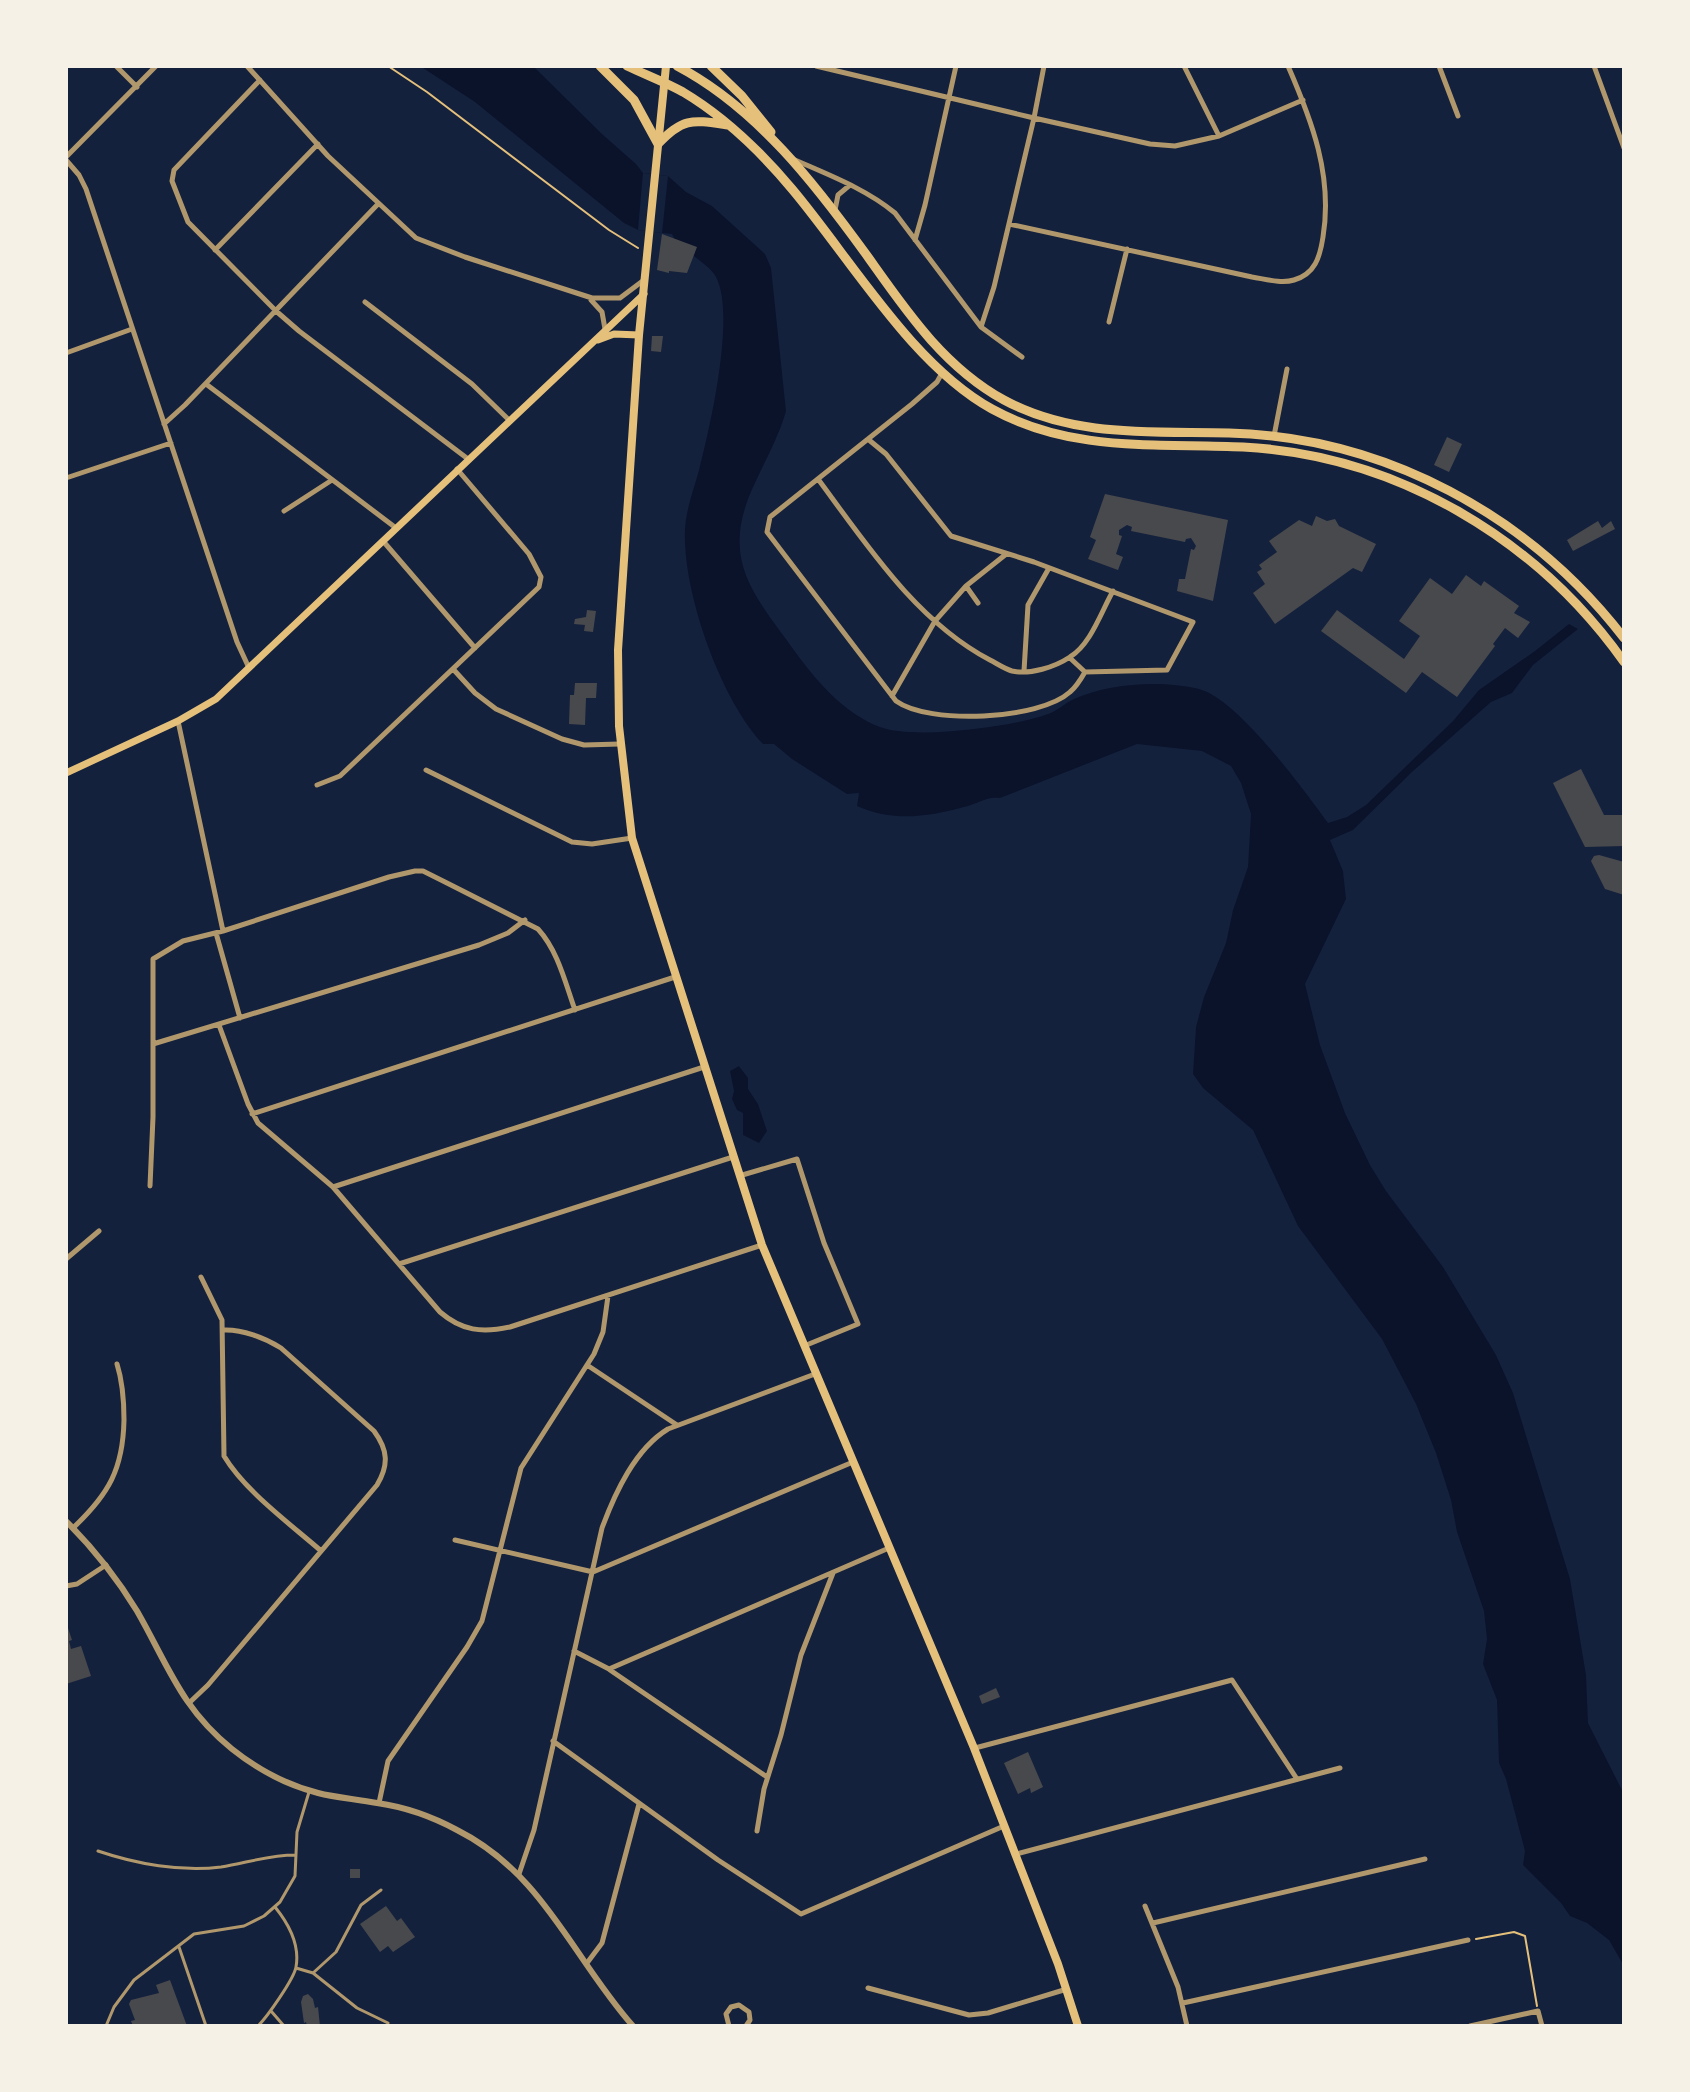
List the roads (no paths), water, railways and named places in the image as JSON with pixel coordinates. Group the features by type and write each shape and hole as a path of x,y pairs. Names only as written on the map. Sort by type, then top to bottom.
{"highway":[{"path":"600,66 634,100 658,144 677,126 689,121 729,125"},
{"path":"627,66 691,97 755,148 792,189 908,336 942,373 995,411 1061,436 1122,445 1244,447 1279,451 1331,460 1398,482 1461,513 1521,553 1571,597 1624,662"},
{"path":"677,66 733,104 789,157"},
{"path":"711,66 752,108 934,345 974,381 1010,403 1056,420 1094,428 1274,436 1317,442 1426,478 1509,526 1591,598 1624,638"}],"main road":[{"path":"666,66 639,335 618,650 621,744 632,838 762,1245 974,1748 1067,1989 1078,2026"},
{"path":"66,773 178,721 216,699 644,294"},
{"path":"589,345 611,335 639,335"}],"street":[{"path":"116,66 137,87"},
{"path":"156,66 66,158 86,189 237,642 249,668"},
{"path":"247,66 378,204 408,232 426,243 587,297 617,299 645,279"},
{"path":"816,66 1150,144 1175,146 1219,136 1303,100"},
{"path":"914,241 956,66"},
{"path":"981,327 1009,224 1044,66"},
{"path":"1184,66 1219,136"},
{"path":"1009,224 1276,281 1295,280 1306,274 1320,256 1326,219 1325,175 1303,100 1288,66"},
{"path":"1439,66 1458,116"},
{"path":"1594,66 1624,148"},
{"path":"260,80 173,173 172,181 186,217 215,250 299,331 468,459"},
{"path":"215,250 318,144"},
{"path":"789,157 850,185 895,213 981,327 1022,357"},
{"path":"835,214 838,195 850,185"},
{"path":"164,424 378,204"},
{"path":"1109,322 1127,249"},
{"path":"587,297 602,312 605,329"},
{"path":"365,302 472,384 509,420"},
{"path":"66,353 132,329"},
{"path":"1274,436 1287,369"},
{"path":"942,373 937,382 869,440 770,517 767,532 892,696 908,710 935,716 996,715 1029,709 1069,694 1085,672"},
{"path":"206,384 396,528"},
{"path":"869,440 886,454 924,506 951,536 1049,568 1193,622 1167,670 1085,672 1070,658"},
{"path":"66,478 171,443"},
{"path":"317,785 340,776 539,587 541,577 529,554 457,469"},
{"path":"818,479 890,572 935,621 981,655 1012,671 1044,670 1070,658 1083,646 1113,591"},
{"path":"284,511 332,480"},
{"path":"382,541 475,648"},
{"path":"892,696 935,621 966,586 1005,555"},
{"path":"1024,671 1028,605 1049,568"},
{"path":"966,586 978,603"},
{"path":"453,669 475,693 496,709 562,739 584,745 621,744"},
{"path":"178,721 219,932 240,1018"},
{"path":"426,770 572,842 592,844 632,838"},
{"path":"150,1186 153,959 183,941 389,877 423,871 525,920 547,938 575,1010"},
{"path":"153,1044 479,945 508,933 525,920"},
{"path":"252,1114 675,977"},
{"path":"219,1025 252,1114 265,1131 333,1187 399,1264 458,1325 481,1331 510,1327 762,1245"},
{"path":"333,1187 704,1067"},
{"path":"399,1264 733,1157"},
{"path":"739,1176 797,1159 824,1243 858,1324 803,1347"},
{"path":"66,1259 99,1231"},
{"path":"201,1277 218,1311 223,1330 224,1456 265,1501 320,1550"},
{"path":"379,1803 388,1761 482,1621 521,1468 587,1365 603,1332 608,1296"},
{"path":"188,1704 204,1691 384,1473 386,1461 384,1446 374,1431 281,1348 245,1333 223,1330"},
{"path":"73,1528 116,1473 121,1460 124,1401 117,1364"},
{"path":"587,1365 677,1425"},
{"path":"519,1874 534,1830 602,1528 612,1501 649,1445 677,1425 815,1374"},
{"path":"455,1540 593,1572 853,1462"},
{"path":"66,1521 106,1565 137,1612 163,1665 206,1726 266,1772 309,1790 423,1815 461,1831 497,1854 548,1907 633,2026"},
{"path":"609,1669 889,1548"},
{"path":"66,1586 77,1584 106,1565"},
{"path":"757,1831 767,1777 801,1655 833,1572"},
{"path":"574,1651 609,1669 767,1777"},
{"path":"974,1748 1232,1680 1297,1779"},
{"path":"553,1741 639,1804 801,1914 1005,1826"},
{"path":"1016,1854 1340,1768"},
{"path":"587,1963 602,1943 639,1804"},
{"path":"1153,1923 1425,1859"},
{"path":"1145,1906 1183,2003 1187,2026"},
{"path":"1183,2003 1468,1940"},
{"path":"868,1988 969,2015 988,2013 1067,1989"},
{"path":"729,2026 726,2014 731,2007 739,2005 749,2012 750,2020 746,2026"},
{"path":"1470,2026 1538,2011 1542,2026"}],"lane":[{"path":"106,2026 120,1997 134,1980 194,1934 244,1926 275,1907 293,1881 300,1818 309,1790"},
{"path":"98,1851 127,1860 199,1868 296,1855"},
{"path":"313,1973 336,1952 361,1905 381,1890"},
{"path":"258,2026 271,2011 296,1968 292,1933 275,1907"},
{"path":"179,1947 206,2026"},
{"path":"296,1968 313,1973 357,2008 388,2023"},
{"path":"271,2011 284,2026"}],"water":[{"path":"420,66 533,66 643,173 668,176 686,192 712,206 765,254 771,268 786,411 744,511 740,535 741,557 756,596 816,678 856,715 880,727 916,732 964,730 1032,719 1088,694 1119,686 1169,685 1199,689 1232,709 1250,727 1287,768 1328,823 1347,817 1366,805 1453,721 1479,690 1569,624 1578,629 1533,665 1512,693 1491,702 1412,772 1353,830 1330,840 1343,871 1346,899 1305,984 1320,1045 1345,1113 1370,1165 1443,1267 1496,1355 1513,1393 1570,1579 1586,1675 1588,1723 1624,1794 1624,1966 1609,1940 1587,1923 1570,1916 1523,1865 1525,1851 1499,1763 1497,1700 1483,1664 1487,1639 1484,1611 1457,1532 1451,1500 1436,1453 1416,1404 1382,1339 1298,1226 1253,1130 1203,1088 1193,1074 1196,1027 1204,997 1226,943 1233,910 1248,867 1251,814 1241,783 1231,766 1202,751 1137,744 1000,798 937,813 897,816 857,806 859,793 847,794 774,744 763,744 732,700 719,672 697,612 686,554 687,514 719,372 723,317 716,277 694,256 695,251 677,244 672,234 638,230 624,223 475,102"},
{"path":"739,1066 748,1078 748,1089 758,1104 767,1131 759,1143 743,1135 743,1113 737,1110 732,1099 734,1091 730,1071"}]}
